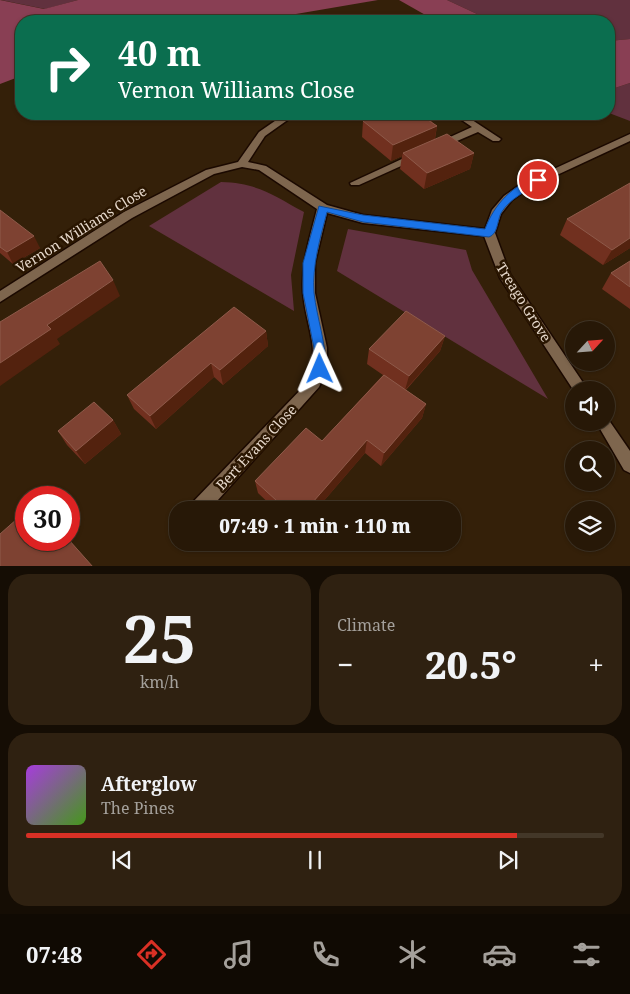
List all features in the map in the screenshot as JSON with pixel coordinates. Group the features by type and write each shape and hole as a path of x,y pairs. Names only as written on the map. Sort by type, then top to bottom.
{"street":[{"path":"242,164 262,134 282,120"},
{"path":"466,120 496,139"},
{"path":"355,183 478,128"},
{"path":"489,233 496,213 508,198 525,186 630,137"},
{"name":"Vernon Williams Close","path":"0,297 128,215 210,172 242,164 262,168 323,208 363,218 489,233"},
{"name":"Bert Evans Close","path":"205,501 312,387 320,369 320,348 309,293 309,263 323,208"},
{"name":"Treago Grove","path":"489,233 504,275 575,381"},
{"path":"609,431 630,465"}],"shaded area":[{"path":"0,0 44,9 78,0 378,0 290,15 15,15 15,78 0,84"},
{"path":"1,0 78,0 45,9"},
{"path":"399,0 447,0 479,15 425,15"},
{"path":"447,0 630,0 630,39 615,40 615,15 479,15"},
{"path":"630,39 630,83 615,88 615,40"},
{"path":"630,83 630,121 615,115 615,88"},
{"path":"221,182 255,187 274,195 304,212 291,275 294,311 149,226"},
{"path":"348,229 466,250 472,270 548,399 337,271"}],"building":[{"path":"428,120 437,126 393,145 363,121"},
{"path":"447,134 474,153 427,173 403,153"},
{"path":"630,183 630,238 612,250 567,219"},
{"path":"0,210 34,236 7,252 0,247"},
{"path":"100,261 113,280 47,325 51,329 0,363 0,322"},
{"path":"630,261 630,287 611,273"},
{"path":"234,307 266,331 220,370 211,363 150,416 127,395"},
{"path":"406,311 445,336 409,376 369,349"},
{"path":"384,375 426,404 384,453 367,440 314,501 277,501 255,481 306,428 322,441"},
{"path":"94,402 113,420 76,451 58,431"},
{"path":"15,521 15,551 79,551 92,566 0,566 0,534"}],"route":[{"path":"320,369 320,348 309,293 309,263 323,208 363,218 489,233 496,213 508,198 525,186 538,180"}]}
